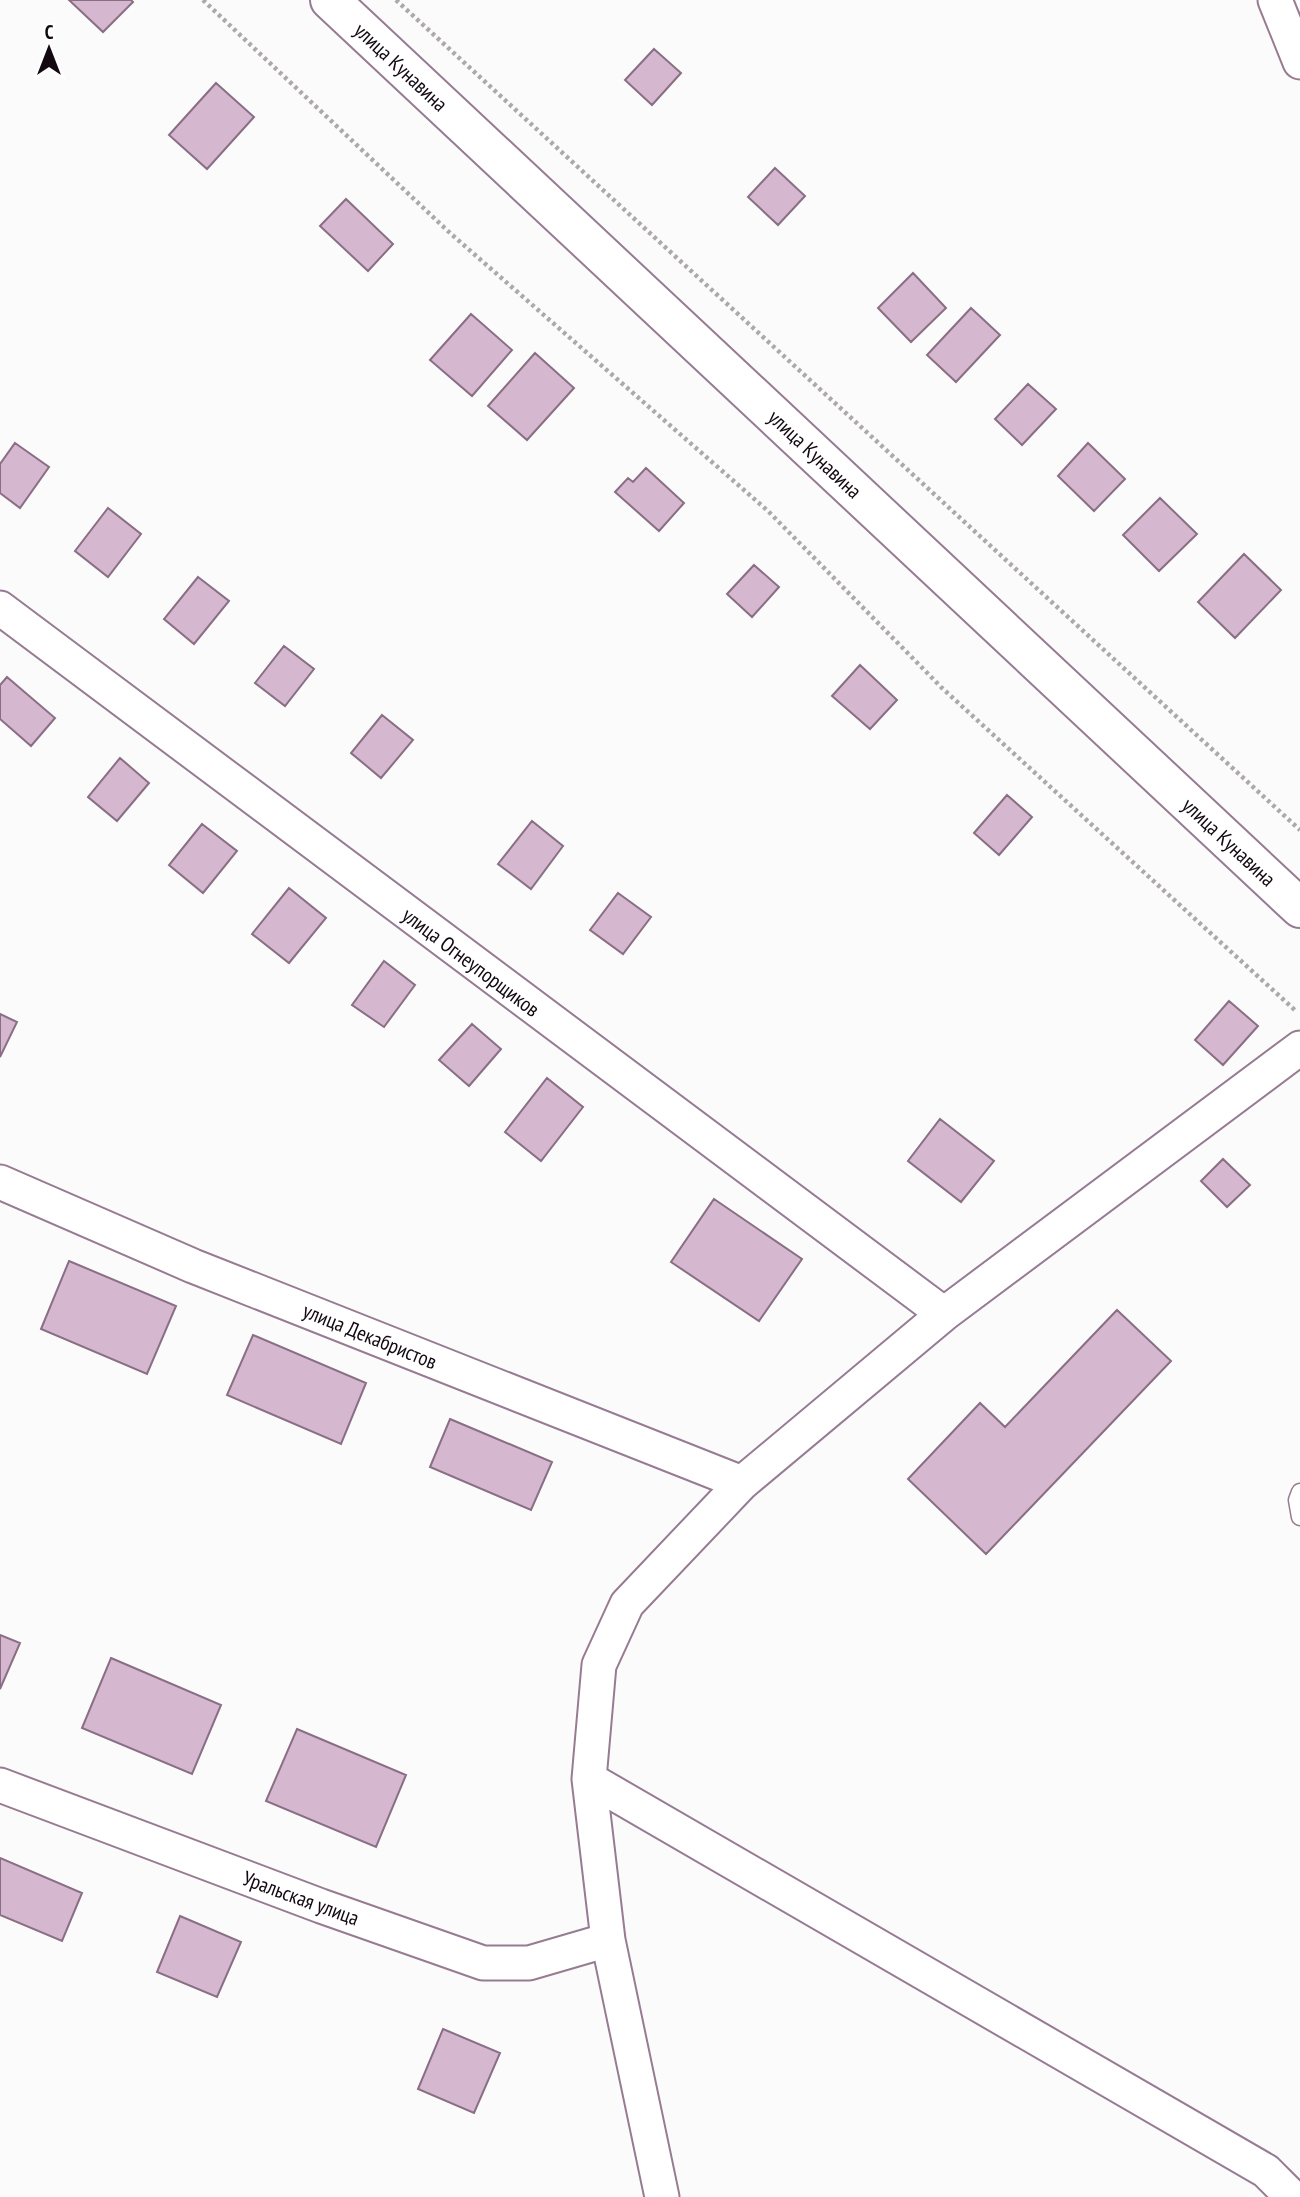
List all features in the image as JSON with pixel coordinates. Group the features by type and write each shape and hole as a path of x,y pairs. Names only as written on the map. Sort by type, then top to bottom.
{"main road":[{"name":"улица Кунавина","path":"330,0 1300,908"}],"street":[{"path":"1275,0 1300,62"},
{"name":"улица Огнеупорщиков","path":"0,608 944,1314"},
{"path":"662,2197 608,1940 589,1779 598,1665 627,1604 742,1483 944,1314 1300,1048"},
{"name":"улица Декабристов","path":"0,1182 193,1266 742,1483"},
{"path":"589,1779 1266,2171 1292,2197"},
{"name":"Уральская улица","path":"0,1785 321,1906 483,1963 528,1963 608,1940"}],"lane":[{"path":"1300,1492 1297,1500 1300,1517"}],"path":[{"path":"203,0 450,233 768,511 942,688 1300,1016"},
{"path":"396,0 1300,830"}],"building":[{"path":"69,0 131,0 133,2 103,32"},
{"path":"654,49 681,73 652,105 625,80"},
{"path":"216,83 254,117 207,169 169,135"},
{"path":"775,168 805,196 778,225 748,197"},
{"path":"346,199 393,244 368,271 320,226"},
{"path":"913,273 946,308 911,342 878,308"},
{"path":"971,308 1000,335 956,382 927,355"},
{"path":"471,314 512,350 472,396 430,360"},
{"path":"535,353 574,388 527,440 488,406"},
{"path":"1028,384 1056,409 1022,445 995,419"},
{"path":"15,443 49,467 20,508 0,493 0,464"},
{"path":"1088,443 1125,479 1094,511 1058,476"},
{"path":"646,468 684,503 659,531 615,492 628,478 633,482"},
{"path":"1160,498 1197,534 1159,571 1123,535"},
{"path":"108,508 141,534 108,577 75,551"},
{"path":"1244,554 1281,590 1235,638 1198,602"},
{"path":"754,565 779,587 752,617 727,594"},
{"path":"198,577 229,601 194,644 164,619"},
{"path":"284,646 314,669 285,706 255,683"},
{"path":"860,665 897,700 870,729 832,696"},
{"path":"7,677 55,718 31,746 0,719 0,685"},
{"path":"382,715 413,740 381,778 351,753"},
{"path":"120,758 149,783 117,821 88,797"},
{"path":"1007,795 1032,817 999,855 974,833"},
{"path":"532,821 563,846 531,889 498,864"},
{"path":"202,824 237,851 203,893 169,865"},
{"path":"289,888 326,918 289,963 252,934"},
{"path":"618,893 651,917 623,954 590,930"},
{"path":"384,961 415,985 384,1027 352,1005"},
{"path":"1229,1001 1258,1026 1223,1065 1195,1040"},
{"path":"0,1014 17,1022 0,1057"},
{"path":"472,1024 501,1049 469,1086 439,1060"},
{"path":"547,1078 583,1107 541,1161 505,1132"},
{"path":"940,1119 994,1161 961,1202 908,1161"},
{"path":"1223,1159 1250,1185 1227,1207 1201,1181"},
{"path":"714,1199 802,1259 759,1321 671,1262"},
{"path":"69,1261 176,1306 147,1374 41,1329"},
{"path":"1117,1310 1171,1361 986,1554 908,1479 980,1403 1005,1427"},
{"path":"253,1335 366,1383 341,1444 227,1395"},
{"path":"450,1419 552,1462 531,1510 430,1467"},
{"path":"0,1635 20,1643 0,1689"},
{"path":"111,1658 221,1705 192,1774 82,1728"},
{"path":"297,1729 406,1775 376,1847 266,1801"},
{"path":"0,1858 82,1893 62,1941 0,1915"},
{"path":"180,1916 241,1942 217,1997 157,1972"},
{"path":"443,2029 500,2053 474,2113 418,2089"}]}
